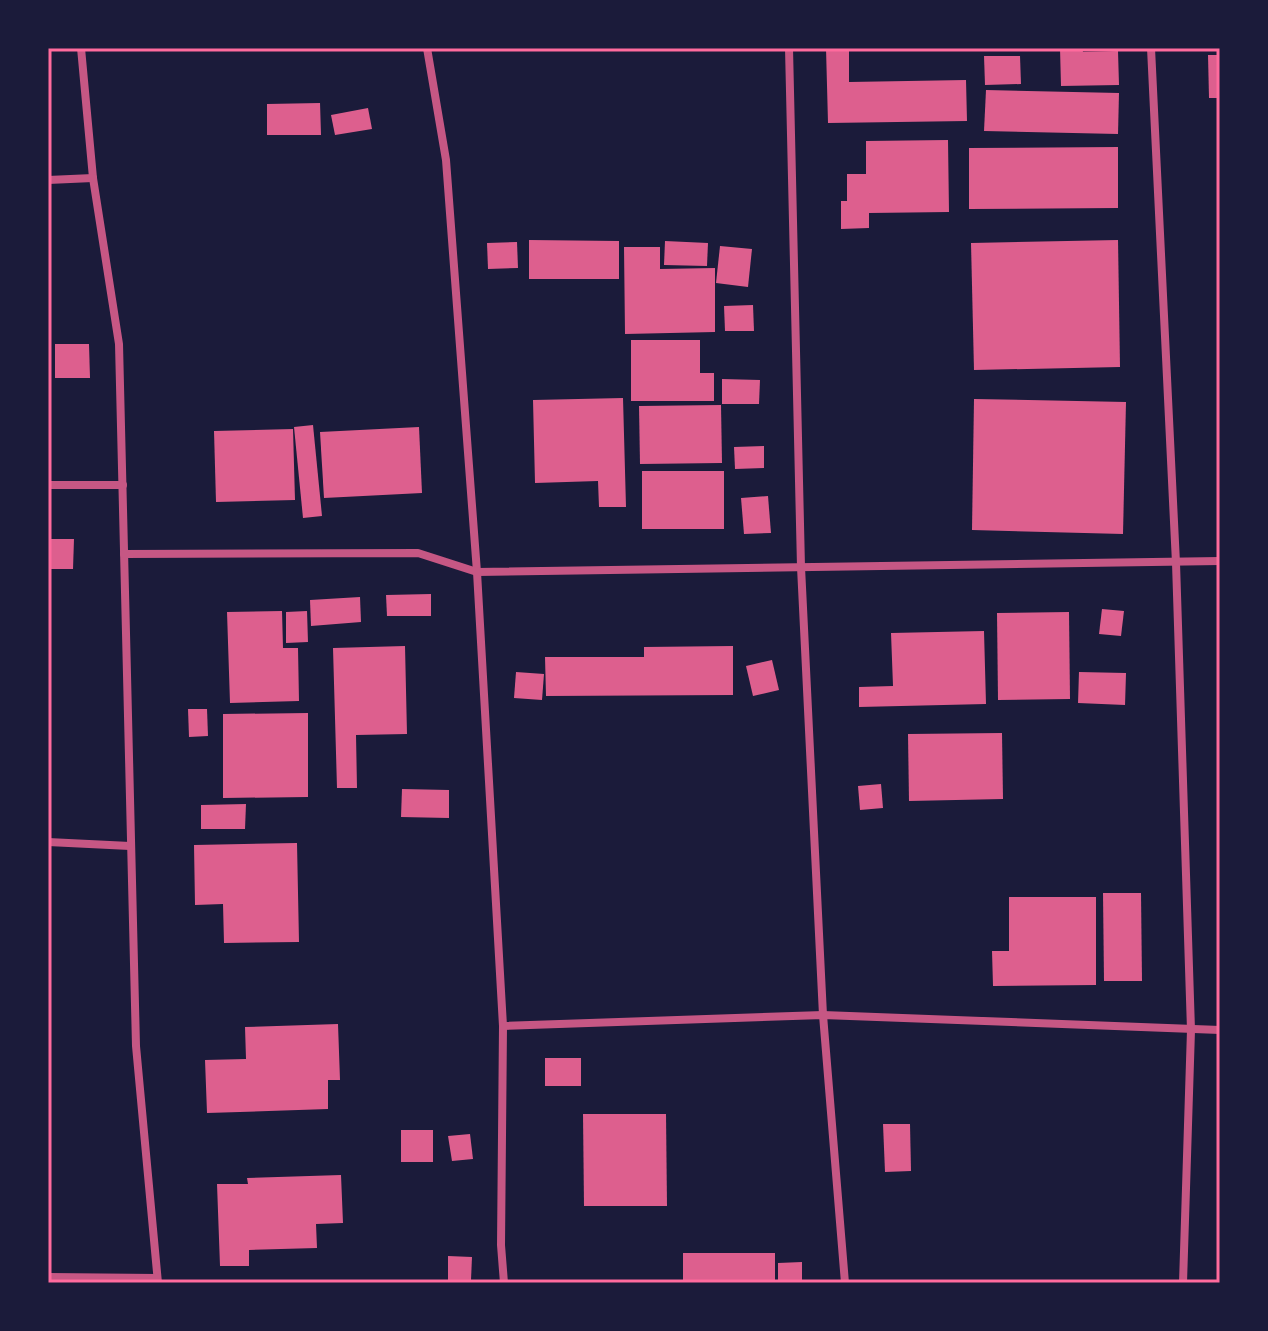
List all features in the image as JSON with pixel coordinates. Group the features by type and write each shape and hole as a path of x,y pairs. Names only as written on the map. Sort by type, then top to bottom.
{"street":[{"path":"48,1277 157,1280 136,1046 119,344 93,178 81,48"},
{"path":"427,48 446,160 477,572 503,1026 501,1245 504,1283"},
{"path":"789,48 801,567 823,1015 845,1283"},
{"path":"1151,48 1176,563 1191,1030 1183,1283"},
{"path":"48,180 93,178"},
{"path":"48,485 123,485"},
{"path":"124,554 418,553 477,572 1220,561"},
{"path":"48,842 130,846"},
{"path":"503,1026 823,1015 1220,1030"}],"building":[{"path":"826,48 849,48 849,82 966,80 967,121 828,123"},
{"path":"1060,48 1082,48 1083,52 1118,51 1119,85 1061,86"},
{"path":"1208,55 1220,55 1220,98 1209,98"},
{"path":"984,56 1020,56 1021,84 985,85"},
{"path":"986,90 1119,93 1118,134 984,131"},
{"path":"320,103 321,135 267,135 267,104"},
{"path":"368,108 372,129 335,135 331,115"},
{"path":"948,140 949,212 869,213 869,228 841,229 841,201 847,201 847,174 866,174 866,141"},
{"path":"1118,147 1118,208 969,209 969,148"},
{"path":"529,240 619,241 619,279 529,279"},
{"path":"1118,240 1120,367 974,370 971,243"},
{"path":"665,241 708,243 707,266 664,265"},
{"path":"517,242 518,268 488,269 487,243"},
{"path":"720,246 752,249 748,287 716,283"},
{"path":"624,247 660,247 660,269 715,268 715,332 625,334"},
{"path":"753,305 754,331 725,331 724,306"},
{"path":"631,340 700,340 700,373 714,373 714,401 631,401"},
{"path":"55,344 89,344 90,378 55,378"},
{"path":"722,379 760,380 759,404 722,404"},
{"path":"623,398 626,507 599,507 598,481 535,483 533,400"},
{"path":"974,399 1126,402 1123,534 972,530"},
{"path":"721,405 722,463 640,464 639,406"},
{"path":"313,425 322,516 303,518 294,427"},
{"path":"419,427 422,493 324,498 320,432"},
{"path":"293,429 295,500 216,502 214,431"},
{"path":"764,446 764,468 735,469 734,447"},
{"path":"642,471 724,471 724,529 642,529"},
{"path":"768,496 771,533 744,534 741,498"},
{"path":"48,539 74,539 73,569 48,569"},
{"path":"431,594 431,616 387,616 386,595"},
{"path":"360,597 361,622 311,626 310,600"},
{"path":"1102,609 1124,611 1121,636 1099,634"},
{"path":"282,611 283,648 298,648 299,701 230,703 227,612"},
{"path":"307,611 308,642 286,643 286,612"},
{"path":"1069,612 1070,699 998,700 997,613"},
{"path":"984,631 986,704 859,707 859,687 893,686 891,633"},
{"path":"405,646 407,734 356,735 357,788 337,788 333,648"},
{"path":"733,646 733,695 546,696 545,657 644,657 644,647"},
{"path":"772,660 779,690 753,696 746,666"},
{"path":"516,672 544,674 542,700 514,698"},
{"path":"1079,672 1126,673 1125,705 1078,703"},
{"path":"188,709 207,709 208,736 189,737"},
{"path":"308,713 308,797 223,798 223,714"},
{"path":"1002,733 1003,799 909,801 908,734"},
{"path":"881,784 883,808 860,810 858,786"},
{"path":"402,789 449,790 449,818 401,817"},
{"path":"246,804 245,829 201,829 201,805"},
{"path":"297,843 299,942 224,943 223,904 195,905 194,845"},
{"path":"1103,893 1141,893 1142,981 1104,981"},
{"path":"1009,897 1096,897 1096,985 993,986 992,951 1009,951"},
{"path":"338,1024 340,1080 328,1080 328,1109 207,1113 205,1060 246,1059 245,1027"},
{"path":"545,1058 581,1058 581,1086 545,1086"},
{"path":"583,1114 666,1114 667,1206 584,1206"},
{"path":"883,1124 910,1124 911,1171 885,1172"},
{"path":"401,1130 433,1130 433,1162 401,1162"},
{"path":"470,1134 473,1159 452,1161 448,1136"},
{"path":"341,1175 343,1223 316,1224 317,1248 249,1250 249,1266 220,1266 217,1184 248,1184 247,1178"},
{"path":"683,1253 775,1253 775,1283 683,1283"},
{"path":"448,1256 472,1257 471,1280 448,1280"},
{"path":"802,1262 802,1283 778,1283 778,1263"}]}
